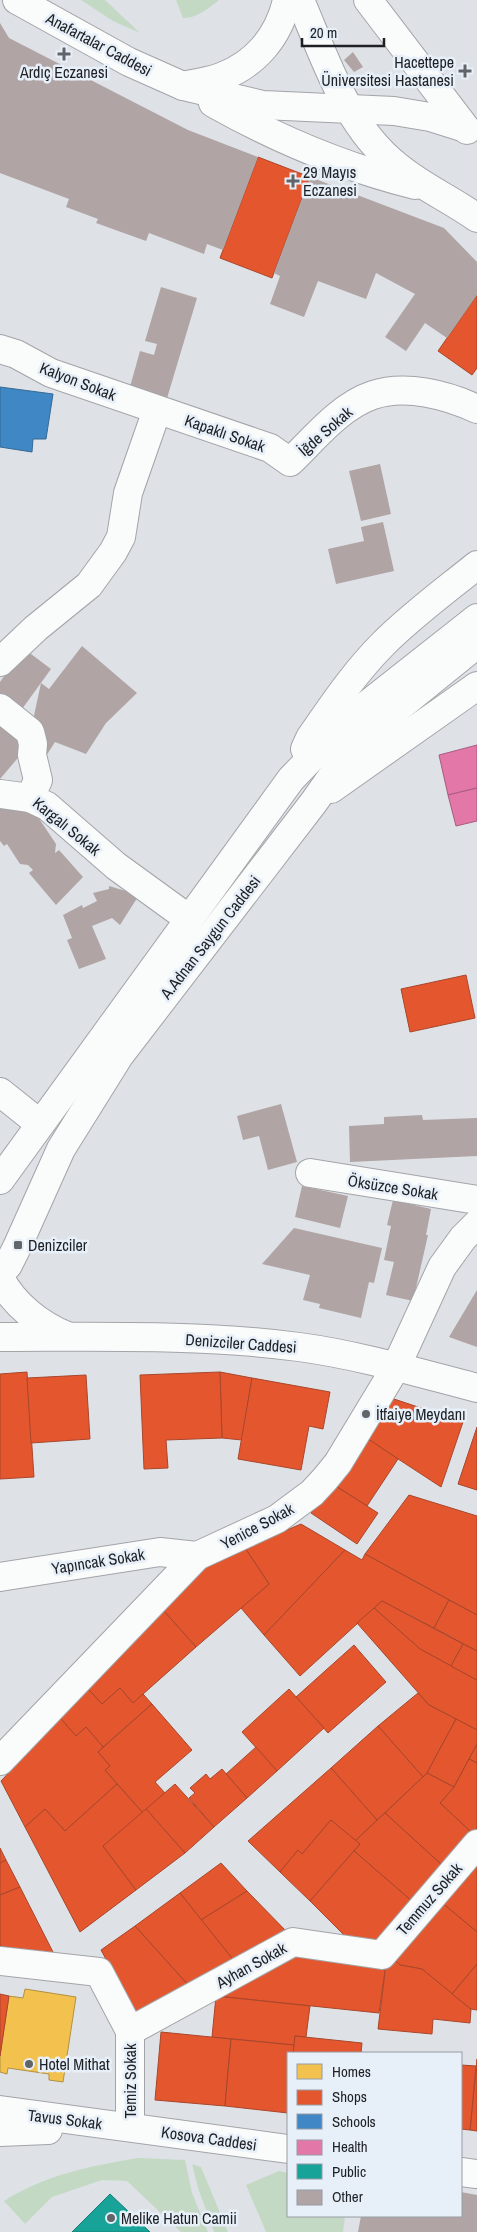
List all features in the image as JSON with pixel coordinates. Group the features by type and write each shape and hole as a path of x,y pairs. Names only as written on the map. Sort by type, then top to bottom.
{"main road":[{"name":"Anafartalar Caddesi","path":"17,0 129,62 183,86"},
{"path":"183,86 221,77 245,65 273,37 283,19 287,0"},
{"path":"300,0 348,109 377,148 396,166 426,188 453,201 477,218"},
{"path":"368,0 471,134"},
{"path":"183,86 263,105 394,111 430,117 471,134"},
{"path":"183,86 292,144 378,176 426,188"},
{"name":"Kalyon Sokak","path":"0,349 16,354 52,373 158,410"},
{"name":"İğde Sokak","path":"290,462 336,419 354,405 372,395 399,391 418,392 460,401 477,409"},
{"path":"0,662 36,628 89,585 113,552 121,537 128,493 158,410"},
{"name":"Kapaklı Sokak","path":"158,410 270,448 290,462"},
{"path":"291,779 310,738 355,675 389,638 477,565"},
{"name":"A.Adnan Saygun Caddesi","path":"0,1180 291,779 349,719 477,618"},
{"name":"A.Adnan Saygun Caddesi","path":"0,1274 8,1265 18,1245 61,1149 119,1056 314,802 357,741 477,644"},
{"path":"314,802 477,686"},
{"name":"Kargalı Sokak","path":"0,708 30,732 33,744 32,755 38,780 30,798 47,806 116,866 189,919"},
{"path":"0,794 30,798"},
{"path":"0,1092 40,1124"},
{"name":"Öksüzce Sokak","path":"310,1173 477,1200"},
{"name":"Yenice Sokak","path":"0,1761 197,1556 277,1519 312,1493 338,1463 396,1367 442,1267 463,1238 477,1224"},
{"path":"0,1278 15,1300 38,1320 53,1330 69,1337"},
{"name":"Denizciler Caddesi","path":"0,1337 227,1340 301,1348 396,1367 477,1388"},
{"name":"Yapıncak Sokak","path":"0,1577 160,1552 197,1556"},
{"name":"Temmuz Sokak","path":"382,1955 477,1844"},
{"name":"Ayhan Sokak","path":"130,2031 294,1942 382,1955"},
{"name":"Temiz Sokak","path":"0,1961 99,1972 130,2031 130,2127"},
{"name":"Tavus Sokak","path":"0,2110 130,2127"},
{"path":"0,2132 130,2127"},
{"name":"Kosova Caddesi","path":"130,2127 287,2149"},
{"path":"462,2172 477,2174"}],"green space":[{"path":"81,0 105,0 140,33 113,21"},
{"path":"176,0 219,0 193,17 183,18"},
{"path":"138,2158 185,2160 192,2193 208,2232 181,2232 127,2181 102,2180 52,2197 25,2224 4,2201 35,2184 52,2178 85,2168"},
{"path":"192,2164 201,2167 228,2232 214,2232 198,2188"},
{"path":"279,2171 287,2173 287,2217 345,2217 343,2232 266,2232 246,2185"}],"building: Homes":[{"path":"25,1989 76,1997 63,2082 49,2080 49,2074 8,2068 7,2074 0,2072 0,2056 9,1996 23,1998"}],"building: Shops":[{"path":"258,157 310,177 272,278 220,258"},
{"path":"477,295 477,368 472,375 438,351"},
{"path":"466,975 475,1018 410,1032 401,989"},
{"path":"27,1372 34,1477 0,1479 0,1374"},
{"path":"220,1372 252,1378 242,1440 222,1438"},
{"path":"220,1372 222,1438 166,1440 168,1468 144,1469 140,1375"},
{"path":"86,1375 90,1439 31,1443 27,1378"},
{"path":"252,1378 330,1392 323,1429 309,1426 301,1470 238,1459"},
{"path":"388,1397 463,1422 441,1487 363,1436"},
{"path":"477,1427 477,1490 458,1484"},
{"path":"367,1438 398,1459 367,1506 336,1486"},
{"path":"331,1483 378,1513 357,1544 311,1513"},
{"path":"409,1495 477,1516 477,1615 365,1554"},
{"path":"301,1524 345,1550 264,1635 241,1608 269,1584 245,1548"},
{"path":"245,1548 269,1584 196,1647 163,1610 204,1566"},
{"path":"345,1550 362,1560 365,1554 449,1600 434,1628 382,1601 300,1676 264,1635"},
{"path":"449,1600 477,1615 477,1651 434,1628"},
{"path":"382,1601 463,1644 451,1666 420,1649 374,1608"},
{"path":"374,1608 420,1649 477,1680 477,1730 429,1705 357,1623"},
{"path":"163,1610 196,1647 133,1703 120,1688 102,1704 88,1689"},
{"path":"463,1644 477,1651 477,1680 451,1666"},
{"path":"354,1645 386,1682 328,1733 296,1697"},
{"path":"120,1688 133,1703 143,1694 152,1704 103,1747 86,1727 76,1736 60,1718 88,1689 102,1704"},
{"path":"289,1689 324,1728 277,1771 242,1732"},
{"path":"418,1693 429,1705 456,1719 423,1777 378,1726"},
{"path":"152,1704 192,1750 155,1782 165,1793 143,1813 105,1770 110,1766 98,1752"},
{"path":"60,1718 76,1736 86,1727 103,1747 98,1752 110,1766 105,1770 117,1784 65,1831 45,1809 25,1827 1,1781"},
{"path":"456,1719 477,1730 477,1744 454,1787 427,1773"},
{"path":"378,1726 423,1777 377,1820 331,1768"},
{"path":"477,1744 477,1763 469,1759"},
{"path":"256,1747 277,1771 247,1798 226,1774"},
{"path":"469,1759 477,1763 477,1828 472,1833 440,1803 454,1787"},
{"path":"331,1768 377,1820 355,1841 331,1820 302,1854 298,1850 280,1872 248,1841"},
{"path":"222,1769 247,1798 214,1827 189,1798 195,1793 190,1788 206,1774 210,1779"},
{"path":"427,1773 454,1787 440,1803 472,1833 443,1866 385,1813"},
{"path":"117,1784 143,1813 103,1846 136,1890 80,1932 25,1827 45,1809 65,1831"},
{"path":"175,1784 214,1827 185,1853 146,1809"},
{"path":"146,1809 185,1853 136,1890 103,1846"},
{"path":"385,1813 443,1866 413,1902 354,1851 360,1844 355,1841"},
{"path":"331,1820 360,1844 310,1901 280,1872 298,1850 302,1854"},
{"path":"0,1848 6,1860 0,1863"},
{"path":"354,1851 413,1902 377,1942 348,1939 310,1901"},
{"path":"477,1858 477,1932 440,1901"},
{"path":"6,1860 20,1887 0,1895 0,1863"},
{"path":"221,1863 247,1891 201,1920 180,1893"},
{"path":"20,1887 54,1954 0,1946 0,1895"},
{"path":"247,1891 288,1933 235,1962 201,1920"},
{"path":"180,1893 235,1962 190,1987 135,1926"},
{"path":"440,1901 477,1932 477,1964 452,1994 422,1969 400,1965 392,1957"},
{"path":"135,1926 190,1987 137,2016 101,1950"},
{"path":"293,1952 386,1964 379,2013 216,1996"},
{"path":"392,1957 400,1965 422,1969 471,2009 470,2023 433,2019 432,2034 378,2029 386,1964"},
{"path":"477,1964 477,2010 471,2009 452,1994"},
{"path":"0,1994 9,1996 0,2056"},
{"path":"216,1996 310,2006 306,2037 295,2036 294,2045 212,2037"},
{"path":"161,2032 231,2039 225,2106 155,2100"},
{"path":"295,2036 362,2043 361,2052 293,2052"},
{"path":"231,2039 294,2045 293,2052 287,2052 287,2113 225,2106"},
{"path":"477,2059 477,2131 470,2130"},
{"path":"462,2065 476,2066 470,2130 462,2129"}],"building: Schools":[{"path":"0,387 53,394 46,439 33,439 32,452 0,447"}],"building: Health":[{"path":"477,745 477,788 448,795 439,755"},
{"path":"477,788 477,821 456,826 448,795"}],"building: Public":[{"name":"Melike Hatun Camii","path":"110,2194 150,2232 72,2232"}],"building: Other":[{"path":"0,23 9,38 188,130 258,157 223,250 207,244 204,254 149,233 146,241 96,223 98,219 66,207 69,199 0,173"},
{"path":"353,52 363,67 354,72 344,60"},
{"path":"310,177 444,228 477,262 477,295 447,338 425,323 406,351 385,337 415,294 376,273 366,299 318,281 304,317 270,304 280,276 274,273"},
{"path":"161,287 197,298 165,405 128,394 140,351 154,355 157,344 145,341"},
{"path":"380,464 391,514 361,521 349,471"},
{"path":"383,522 394,571 336,584 328,549 364,541 361,527"},
{"path":"82,646 137,693 106,723 86,754 55,742 46,756 28,746 0,779 0,714 29,739 41,683 49,689"},
{"path":"27,651 51,669 17,716 0,703 0,682 16,659"},
{"path":"0,797 30,805 56,844 55,853 59,850 83,877 56,905 29,873 33,870 28,865 20,864 7,844 4,846 0,841"},
{"path":"109,886 139,895 120,925 112,918 92,926 106,959 79,969 67,940 72,938 63,915 82,905 83,908 97,901 93,893 109,889"},
{"path":"281,1104 297,1162 268,1170 259,1136 243,1140 237,1116"},
{"path":"422,1115 423,1120 477,1118 477,1156 350,1162 349,1126 384,1124 384,1117"},
{"path":"302,1186 348,1196 340,1228 295,1217"},
{"path":"393,1200 431,1209 426,1235 428,1235 413,1301 386,1295 394,1262 384,1260 391,1226 387,1225"},
{"path":"294,1228 382,1248 374,1283 369,1282 361,1318 319,1308 320,1304 303,1300 310,1275 262,1264"},
{"path":"477,1290 477,1347 449,1337"},
{"path":"462,2192 477,2195 477,2232 358,2232 361,2217 462,2217"}],"place":[{"name":"Ardıç Eczanesi","path":"64,54"},
{"name":"Hacettepe Üniversitesi Hastanesi","path":"465,71"},
{"name":"29 Mayıs Eczanesi","path":"293,181"},
{"name":"Denizciler","path":"18,1245"},
{"name":"İtfaiye Meydanı","path":"366,1414"},
{"name":"Hotel Mithat","path":"29,2064"},
{"name":"Melike Hatun Camii","path":"111,2218"}]}
